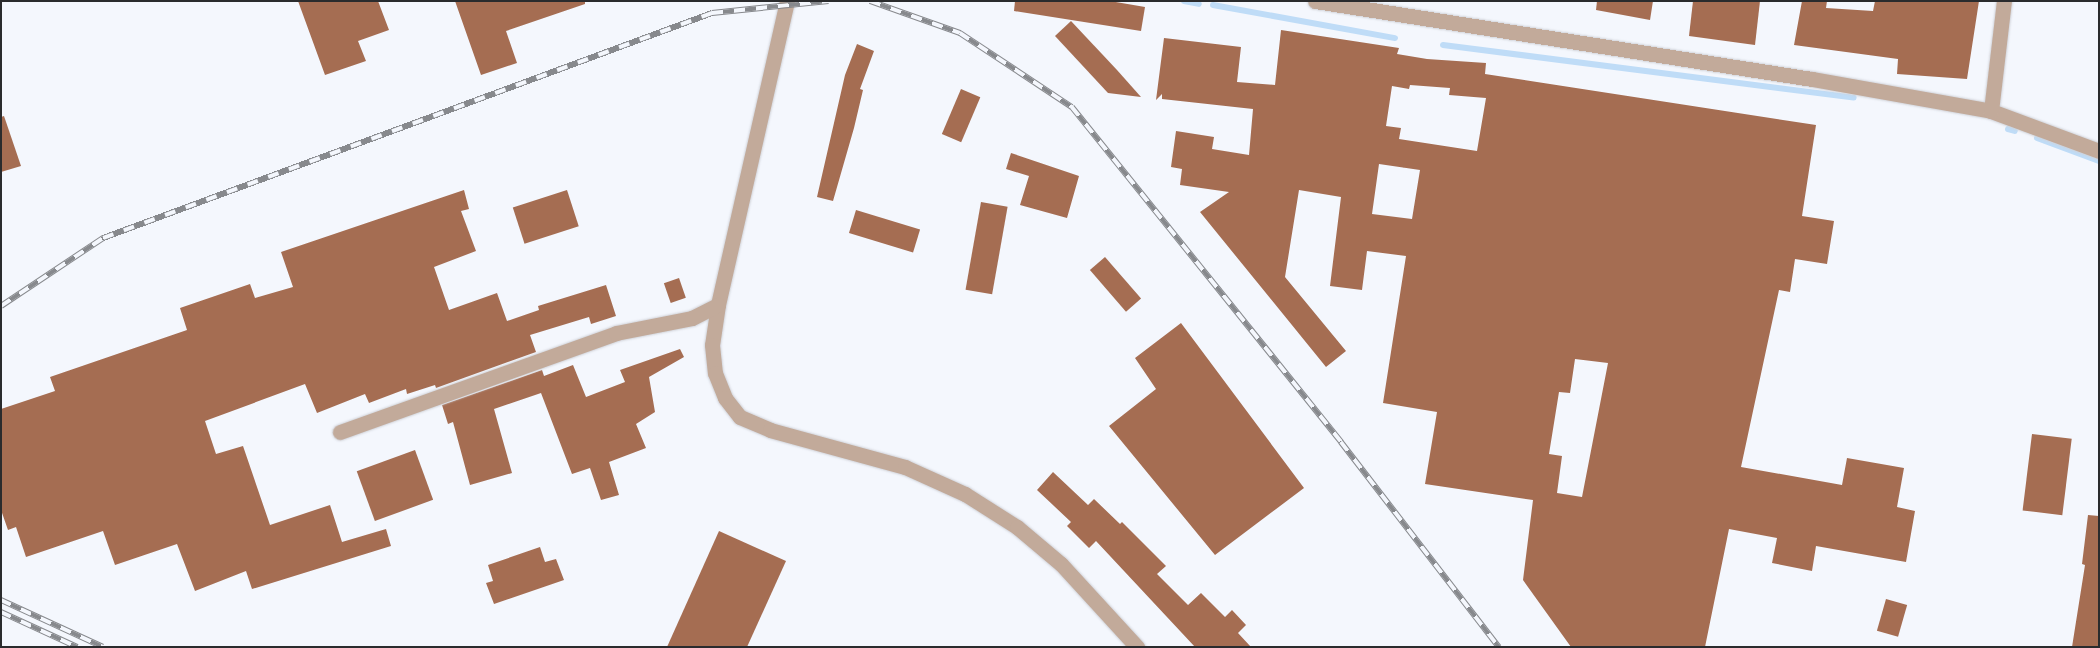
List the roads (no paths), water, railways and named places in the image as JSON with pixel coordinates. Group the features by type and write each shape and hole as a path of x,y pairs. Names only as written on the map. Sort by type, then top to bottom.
{"street":[{"path":"787,1 718,305 712,345 716,373 725,398 740,416 770,430 905,467 965,494 1017,527 1061,564 1137,647"},
{"path":"1315,1 1372,6 1812,79 1991,112 2099,151"},
{"path":"1991,112 2004,1"},
{"path":"340,432 616,334 692,318 718,305"}],"waterway":[{"path":"1184,1 1199,4"},
{"path":"1213,5 1395,38"},
{"path":"1443,45 1854,98"},
{"path":"2008,129 2015,131"},
{"path":"2037,138 2099,161"}],"railway":[{"path":"1,306 103,238 712,13 828,1"},
{"path":"870,1 960,33 1072,107 1341,442 1499,647"},
{"path":"1,600 103,647"},
{"path":"1,612 77,647"}]}
